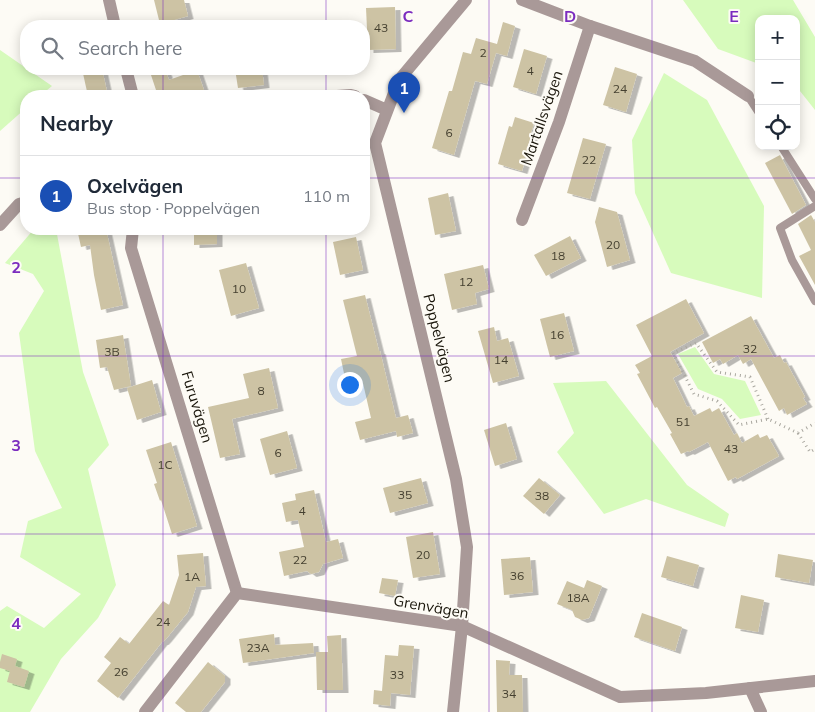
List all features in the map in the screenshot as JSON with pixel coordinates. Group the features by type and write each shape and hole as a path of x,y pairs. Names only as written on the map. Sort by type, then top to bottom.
{"street":[{"path":"109,0 114,20"},
{"name":"Poppelvägen","path":"453,712 462,626 467,547 456,479 375,143 399,80 466,0"},
{"path":"522,0 590,26 695,62 748,96"},
{"name":"Martallsvägen","path":"522,220 559,122 590,26"},
{"path":"128,75 131,90"},
{"path":"370,103 387,110"},
{"path":"0,226 20,204"},
{"name":"Furuvägen","path":"132,235 131,248 237,593"},
{"path":"145,712 237,593"},
{"name":"Grenvägen","path":"237,593 462,626 620,697 706,693 815,681"},
{"path":"750,688 761,712"}],"lane":[{"path":"748,96 755,107"},
{"path":"784,150 815,199"},
{"path":"815,206 780,228 792,260 815,301"}],"path":[{"path":"768,419 750,377 717,372 696,343 673,353 694,394 717,401 739,425 768,419 798,433 810,452 815,449"},
{"path":"798,433 815,423"}],"green space":[{"path":"683,0 793,0 815,37 815,110 800,91 800,15 755,15 755,63 718,49"},
{"path":"0,50 20,64 20,75 36,75 52,86 47,90 20,90 20,113 0,131"},
{"path":"664,73 707,100 764,206 762,298 671,273 635,193 632,140"},
{"path":"29,235 57,235 83,372 109,445 88,469 116,585 98,618 61,659 30,712 0,712 0,611 7,606 44,628 81,594 20,557 28,521 62,508 35,451 19,333 44,291 33,274 5,263"},
{"path":"695,347 714,374 745,381 761,415 740,419 722,399 698,389 678,354"},
{"path":"606,381 687,485 729,514 725,527 646,499 604,514 557,452 574,433 553,383"}],"building":[{"path":"154,0 184,0 188,16 174,20 159,20"},
{"path":"395,7 396,49 370,50 370,20 367,20 366,8"},
{"path":"503,22 515,26 507,56 496,53 487,84 475,81 454,155 432,148 449,91 452,91 463,52 471,54 476,38 497,44"},
{"path":"524,49 547,56 536,94 513,87"},
{"path":"615,67 637,74 626,112 603,105"},
{"path":"83,75 103,75 107,90 87,90"},
{"path":"151,75 167,75 169,80 183,75 199,75 204,90 156,90"},
{"path":"236,75 263,75 264,85 238,88"},
{"path":"515,117 534,123 522,171 498,164 509,126 512,127"},
{"path":"583,138 606,144 590,199 567,193"},
{"path":"780,155 806,205 792,214 765,163"},
{"path":"448,193 456,231 435,235 428,198"},
{"path":"599,207 617,212 630,260 607,267 595,222"},
{"path":"811,215 815,222 815,285 799,256 811,250 798,224"},
{"path":"78,235 107,235 123,305 101,310 90,245 81,247"},
{"path":"194,235 217,235 217,244 194,245"},
{"path":"570,236 581,258 546,276 534,255"},
{"path":"356,237 363,270 340,275 333,242"},
{"path":"246,263 259,308 231,316 219,270"},
{"path":"483,265 489,289 475,293 477,304 452,310 444,274"},
{"path":"365,295 396,418 408,415 413,433 397,437 396,431 360,440 355,422 371,418 362,379 346,383 341,359 357,356 343,300"},
{"path":"686,299 704,333 670,352 682,373 673,378 687,407 689,406 694,416 710,408 712,412 719,408 734,435 737,433 742,443 758,434 760,438 767,435 779,456 737,479 736,477 728,481 708,442 681,454 670,434 672,433 657,407 655,408 637,374 640,373 635,365 652,356 636,325"},
{"path":"564,313 574,351 550,357 540,319"},
{"path":"751,316 774,358 780,355 784,363 786,362 805,397 803,398 807,404 787,415 784,408 779,411 751,359 743,364 738,355 723,364 720,359 713,363 702,342"},
{"path":"494,327 497,341 508,338 519,376 493,383 478,331"},
{"path":"123,335 131,386 114,390 107,367 100,368 96,340"},
{"path":"269,368 278,408 232,419 240,454 220,458 208,407 249,398 243,374"},
{"path":"152,380 161,412 137,420 127,388"},
{"path":"506,423 517,459 495,466 484,430"},
{"path":"287,431 297,468 270,475 260,439"},
{"path":"171,442 197,526 172,534 154,484 157,483 146,450"},
{"path":"421,478 428,503 390,513 383,488"},
{"path":"539,478 560,495 544,514 523,496"},
{"path":"314,490 326,542 338,539 343,558 323,564 319,572 311,574 307,571 284,576 279,552 304,547 298,520 286,522 282,503 296,500 295,494"},
{"path":"433,532 440,574 413,578 406,537"},
{"path":"203,553 206,586 196,587 188,612 118,698 97,681 111,663 104,657 120,637 129,644 163,601 169,605 179,575 177,555"},
{"path":"778,554 813,560 809,583 775,577"},
{"path":"667,556 699,565 693,586 661,577"},
{"path":"530,557 533,592 504,595 501,559"},
{"path":"382,578 398,580 395,596 379,593"},
{"path":"587,580 602,586 589,618 582,620 575,617 572,610 557,604 567,581 584,588"},
{"path":"741,595 764,600 758,632 735,628"},
{"path":"642,613 682,627 675,651 634,637"},
{"path":"274,634 275,645 313,643 314,653 243,663 239,639"},
{"path":"341,635 343,690 317,690 316,652 328,652 327,636"},
{"path":"399,645 414,646 410,695 391,693 390,706 373,704 374,690 382,691 385,655 398,656"},
{"path":"2,654 17,659 15,666 29,671 24,687 7,682 10,671 0,668"},
{"path":"496,660 510,661 509,675 522,675 523,712 497,712"},
{"path":"208,662 225,676 225,682 201,712 186,712 175,703"}],"place":[{"name":"Oxelvägen","path":"404,113"}]}
